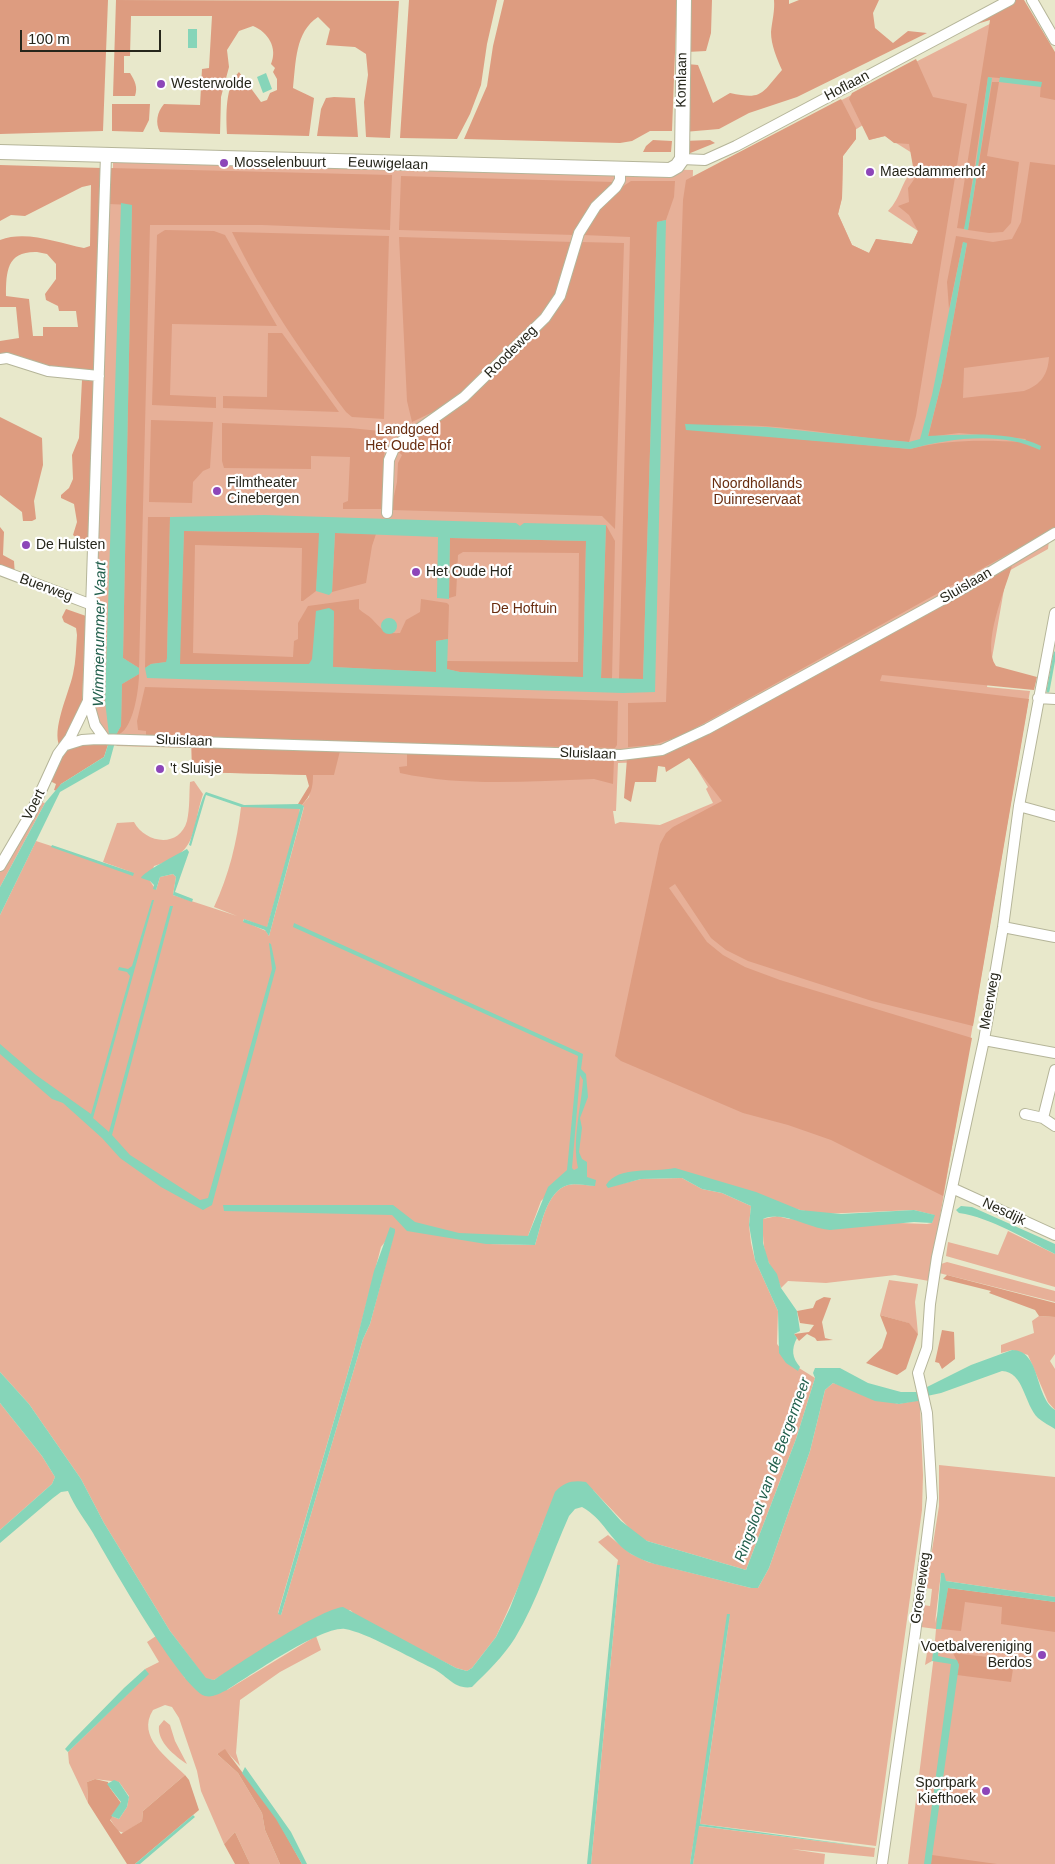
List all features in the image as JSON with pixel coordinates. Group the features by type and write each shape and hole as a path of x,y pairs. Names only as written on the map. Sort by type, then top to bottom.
{"main road":[{"name":"Komlaan","path":"682,159 684,0"},
{"name":"Eeuwigelaan","path":"0,152 620,170 670,170 682,159"}],"street":[{"name":"Hoflaan","path":"682,159 705,160 736,146 1010,0"},
{"path":"1032,0 1055,40"},
{"path":"105,739 94,725 88,700 106,155"},
{"name":"Roodeweg","path":"387,513 388,460 395,446 464,397 545,318 560,296 579,233 596,206 616,187 620,180 620,170"},
{"path":"0,359 7,358 48,371 99,376"},
{"name":"Sluislaan","path":"66,745 82,740 120,739 621,755 662,750 734,715 962,589 1055,533"},
{"name":"Buerweg","path":"0,570 92,605"},
{"name":"Meerweg","path":"920,1388 918,1373 927,1348 930,1304 952,1188 984,1040 1003,927 1019,806 1055,613"},
{"path":"1038,698 1055,699"},
{"path":"66,745 88,700"},
{"name":"Voert","path":"0,866 31,812 58,754 66,745"},
{"path":"1019,806 1055,816"},
{"path":"1003,927 1055,937"},
{"path":"984,1040 1055,1053"},
{"path":"1044,1118 1055,1070"},
{"path":"1025,1114 1044,1118 1055,1126"},
{"name":"Nesdijk","path":"952,1188 1055,1236"},
{"name":"Groeneweg","path":"882,1864 931,1514 932,1479 924,1400 920,1388"}],"green space":[{"path":"0,0 108,0 103,131 0,134"},
{"path":"116,0 399,1 390,138 366,137 364,102 368,75 366,54 355,47 326,45 330,29 318,17 310,23 301,39 296,58 293,88 314,98 309,136 227,134 229,93 234,78 239,72 261,102 267,100 270,93 277,90 277,79 273,72 275,68 271,64 273,52 270,41 263,32 253,26 239,31 227,50 229,67 221,97 220,134 160,132 158,118 164,104 200,105 202,69 209,68 212,16 131,16 130,56 124,56 124,73 130,73 132,76 136,84 136,93 135,96 113,96"},
{"path":"409,0 497,0 487,44 481,85 470,114 457,139 400,138"},
{"path":"504,0 677,0 672,131 650,131 632,141 620,143 464,139 487,86 493,46"},
{"path":"689,0 712,0 711,33 706,51 687,52"},
{"path":"774,0 789,0 789,4 799,0 879,0 873,13 875,28 893,43 908,31 927,33 797,97 749,113 719,129 684,132 687,64 698,65 713,103 730,93 749,96 760,93 770,85 782,70 771,37"},
{"path":"1016,0 1024,0 1055,52 1055,100 1040,97 1041,82 988,77 966,223 964,229 957,228 990,20 977,24 974,23"},
{"path":"1013,12 1055,59 1055,528 1050,531 1048,549 1007,572 987,687 1030,691 929,1281 895,1275 826,1283 788,1281 781,1288 765,1252 763,1219 777,1216 789,1219 927,1224 932,1223 934,1215 914,1210 822,1214 800,1210 673,1174 608,1183 608,1187 641,1179 682,1178 702,1189 722,1193 751,1206 749,1225 755,1260 778,1311 777,1344 798,1370 799,1368 815,1378 796,1439 746,1570 647,1541 636,1535 593,1490 543,1523 525,1572 496,1637 472,1668 467,1671 456,1668 358,1617 350,1610 310,1622 214,1680 206,1679 170,1631 104,1523 81,1479 29,1404 0,1372 0,915 36,841 134,873 103,862 117,823 134,822 146,835 162,840 177,836 183,830 187,821 190,782 194,781 203,794 191,839 179,854 169,861 154,866 150,881 156,890 160,877 173,874 176,877 173,895 237,916 214,907 232,858 241,807 300,808 267,928 244,919 243,921 266,931 269,936 304,807 302,805 309,797 312,775 192,772 191,748 117,746 99,725 94,704 93,688 110,170 113,170 113,159 693,170 692,203 697,182 719,163","holes":["866,123 869,140 885,136 912,153 914,170 906,179 893,206 888,211 918,231 912,244 876,239 869,253 852,245 838,214 842,198 843,156 856,139 855,130","682,745 708,787 706,789 713,803 660,825 620,822 615,824 613,811 616,811 618,763 649,762","571,1173 595,1186 568,1185 554,1194 542,1220 535,1245 489,1244 528,1236 541,1201","395,1229 370,1324 363,1339 281,1615 278,1613 353,1355 381,1247"]},
{"name":"Noordhollands Duinreservaat","path":"916,59 933,97 967,104 916,416 909,442 798,429 742,425 686,429 910,449 939,443 967,441 1024,442 1026,439 959,433 928,437 942,381 967,244 963,242 949,309 947,282 956,236 993,242 1012,239 1021,222 1030,162 1055,165 1055,528 681,736 653,745 628,747 628,703 666,702 683,200 686,180 841,99 856,128 856,139 843,156 842,198 838,214 852,245 869,253 876,239 912,244 918,231 909,215 898,206 909,202 908,188 915,178 909,144 894,143 885,136 869,140 849,99 852,93","holes":["1049,357 1045,374 1030,389 963,398 964,368"]},
{"path":"992,82 999,82 987,156 1019,162 1011,223 1003,232 989,233 968,230"},
{"path":"326,98 355,98 358,137 317,136 321,109"},
{"path":"112,104 150,104 149,120 143,132 112,131"},
{"path":"653,140 672,141 671,152 643,152 646,146"},
{"path":"710,140 715,143 683,156 683,141"},
{"path":"0,165 102,168 95,373 46,367 0,355 0,341 19,338 16,307 0,307 0,240 21,236 84,248 90,246 91,185 82,187 25,216 11,215 0,221","holes":["37,252 47,254 56,264 56,279 45,294 46,300 58,306 59,311 76,311 78,327 43,327 43,336 33,336 29,299 6,296 8,271 10,264 20,255"]},
{"path":"110,168 392,175 390,230 262,225 150,225 139,668 123,658 132,205 109,204"},
{"path":"401,176 614,182 575,235 399,230"},
{"path":"631,181 675,181 674,197 666,220 657,222 643,679 619,679 630,237 583,235 603,205"},
{"path":"165,230 214,231 225,235 277,326 172,324 170,395 216,397 216,408 152,405 157,235"},
{"path":"232,232 389,236 384,419 352,417 346,412 284,325"},
{"path":"399,237 574,242 553,301 543,314 458,400 412,422 407,401"},
{"path":"581,242 624,243 615,529 602,516 391,510 397,482 398,463 402,455 396,450 458,407 552,315"},
{"path":"268,333 282,333 339,412 223,408 223,396 267,397"},
{"path":"82,380 95,381 89,548 73,535 77,522 74,504 61,498 61,495 69,488 73,479 72,455 79,438"},
{"path":"0,417 42,438 43,465 34,501 36,519 32,521 23,521 22,512 0,495"},
{"path":"151,420 213,422 210,468 203,471 193,482 192,503 149,502"},
{"path":"222,423 380,431 385,438 382,509 343,509 343,503 348,501 350,457 311,456 311,469 224,468 222,461"},
{"path":"148,517 170,517 167,662 151,664 145,668"},
{"path":"606,525 615,541 612,679 601,679"},
{"path":"0,527 4,532 3,555 14,561 15,576 0,567"},
{"path":"184,531 320,533 316,591 303,601 301,601 302,548 195,545 193,653 293,657 294,641 298,639 298,623 308,606 359,599 359,609 381,628 387,632 400,633 406,620 420,612 421,599 447,603 449,605 448,639 436,641 436,672 332,667 334,612 312,662 306,666 179,664"},
{"path":"335,533 376,534 372,546 366,583 332,592"},
{"path":"450,538 586,541 583,678 460,672 446,669 446,661 578,662 579,553 463,552 458,555 456,596 449,598"},
{"path":"1012,566 996,617 991,645 992,657 996,666 1037,677 1034,690 882,675 880,681 1029,699 973,1026 872,1001 748,961 726,950 711,938 675,884 669,888 707,942 723,955 745,967 780,980 972,1038 943,1196 831,1140 788,1125 743,1113 621,1061 615,1056 660,844 666,833 673,827 722,801 689,758 666,772 665,767 658,766 656,782 635,782 631,802 624,798 627,758 712,732"},
{"path":"66,609 86,616 82,702 78,720 60,747 58,740 59,721 73,674 77,635 76,628 64,622 62,617"},
{"path":"139,674 138,690 131,719 127,727 116,735 121,726 122,684"},
{"path":"145,687 618,701 617,745 615,748 146,738 146,731 138,730 137,721"},
{"path":"109,742 104,757 61,784 57,791 54,790 56,784 50,781 60,759 65,753 77,746"},
{"path":"192,746 340,751 334,775 313,775 311,791 302,805 298,804 309,786 306,775 192,772"},
{"path":"407,752 614,760 613,784 594,779 472,782 400,773 399,767 407,766"},
{"path":"41,802 45,803 0,887 0,871"},
{"path":"1008,1231 1055,1254 1055,1287 946,1256 948,1242 998,1255"},
{"path":"947,1262 1055,1291 1055,1302 939,1273 941,1264"},
{"path":"947,1275 1055,1303 1055,1317 1039,1316 1035,1310 989,1293 991,1291 943,1279"},
{"path":"889,1280 918,1284 915,1302 918,1334 908,1323 880,1315"},
{"path":"824,1297 831,1298 822,1322 825,1338 833,1340 817,1341 807,1334 799,1341 794,1334 809,1332 814,1325 800,1323 797,1311 813,1308 816,1301"},
{"path":"880,1315 909,1323 918,1334 906,1369 897,1375 866,1363 882,1348 887,1333"},
{"path":"1039,1316 1055,1317 1055,1354 1050,1361 1055,1369 1055,1410 1048,1402 1028,1355 1012,1350 1001,1353 1001,1345 1034,1333 1032,1321"},
{"path":"942,1330 954,1332 955,1359 942,1369 939,1363 935,1362"},
{"path":"833,1383 898,1404 920,1400 923,1475 922,1510 876,1846 700,1824 730,1614 690,1864 591,1864 620,1565 617,1565 618,1560 598,1542 608,1535 631,1554 648,1562 751,1588 758,1588 769,1568 810,1451 825,1390"},
{"path":"0,1403 42,1456 55,1477 52,1484 0,1530"},
{"name":"Sportpark Kiefthoek","path":"939,1465 1055,1477 1055,1597 946,1581 941,1573 935,1623 943,1593 948,1588 1055,1602 1055,1864 908,1864 935,1647 932,1661 925,1665 929,1640 935,1641 936,1629 921,1627 923,1605 930,1606 932,1589 926,1588 939,1506"},
{"path":"948,1588 1055,1602 1055,1632 1001,1624 1002,1607 965,1602 961,1631 941,1629"},
{"path":"156,1636 185,1678 227,1690 316,1636 321,1650 280,1672 240,1700 236,1753 240,1766 225,1750 217,1754 238,1773 262,1813 265,1830 280,1864 250,1864 235,1832 224,1844 201,1791 197,1771 179,1718 172,1707 165,1705 153,1710 148,1729 156,1746 185,1775 143,1811 142,1821 124,1833 118,1831 110,1819 111,1816 119,1819 127,1807 129,1796 119,1782 95,1779 87,1782 88,1803 69,1763 68,1752 148,1674 145,1669 159,1662 147,1642"},
{"path":"953,1653 1005,1659 1006,1667 1013,1669 1011,1682 957,1675 959,1665"},
{"path":"164,1720 170,1725 175,1741 187,1764 172,1753 161,1738 159,1726"},
{"path":"225,1749 277,1819 302,1864 280,1864 265,1830 262,1813 238,1773 217,1754"},
{"path":"185,1775 189,1780 199,1810 135,1864 127,1864 88,1803 87,1782 95,1779 108,1782 121,1803 110,1820 121,1834 142,1821 143,1811"},
{"path":"698,1826 875,1848 874,1857 791,1849 825,1854 824,1864 693,1864"},
{"path":"235,1832 250,1864 235,1864 224,1844"},
{"path":"932,1855 997,1864 931,1864"}],"shaded area":[{"path":"188,29 197,29 197,48 188,48"},
{"path":"266,73 272,89 263,93 257,77"},
{"path":"988,77 992,78 968,230 964,229 976,164"},
{"path":"1000,77 1042,82 1041,87 999,82"},
{"path":"121,203 132,205 123,658 139,668 139,674 122,684 121,726 116,735 109,735 105,701"},
{"path":"666,220 655,692 623,693 147,678 145,668 151,664 166,662 167,658 170,517 264,515 516,523 520,526 524,523 606,525 601,678 643,679 657,222","holes":["184,531 319,533 316,591 329,595 332,592 335,533 438,537 437,598 449,599 450,538 586,541 583,677 460,672 447,669 448,639 436,641 436,672 333,667 334,611 329,608 316,611 312,659 309,664 180,664"]},
{"path":"963,242 967,243 942,381 928,436 1000,436 1028,441 1041,446 1040,450 1025,444 993,438 959,439 910,449 686,430 685,424 767,427 909,442 920,439 932,395"},
{"path":"386,618 392,618 397,623 395,632 386,634 381,629 381,623"},
{"path":"109,742 115,742 109,764 60,792 0,915 0,887 45,803 61,784 104,757"},
{"path":"206,792 244,805 300,804 304,806 269,936 265,930 243,922 244,919 267,927 300,809 241,807 206,795 191,846 189,845 199,808"},
{"path":"52,845 134,873 133,876 51,847"},
{"path":"187,849 189,852 175,892 193,899 192,902 173,895 176,877 173,874 160,877 156,890 153,889 154,885 150,881 141,878 154,868"},
{"path":"152,900 154,900 93,1118 109,1132 170,906 173,906 112,1135 130,1155 200,1200 208,1198 272,969 269,943 271,944 276,968 212,1205 203,1210 161,1187 120,1158 102,1138 63,1103 52,1099 0,1054 0,1044 36,1075 91,1114 130,976 127,972 118,970 119,967 128,969 132,966"},
{"path":"294,923 583,1054 581,1069 586,1074 588,1097 580,1118 582,1128 579,1152 582,1159 587,1162 587,1177 596,1180 595,1186 568,1185 554,1194 542,1220 535,1245 486,1244 407,1231 392,1215 224,1211 223,1205 393,1205 415,1222 459,1233 528,1236 548,1187 567,1170 578,1056 293,927","holes":["580,1075 583,1080 576,1135 578,1168 574,1170 572,1168"]},
{"path":"675,1168 756,1192 800,1210 841,1214 914,1210 935,1215 932,1223 914,1222 830,1230 788,1218 771,1217 763,1219 763,1243 769,1263 777,1274 781,1288 797,1311 800,1331 794,1334 797,1338 793,1353 800,1367 798,1371 786,1363 779,1353 778,1311 755,1260 749,1225 751,1206 722,1193 702,1189 682,1178 641,1179 608,1188 606,1185 612,1179 627,1172"},
{"path":"961,1206 972,1207 1055,1244 1055,1254 996,1224 959,1213 956,1210"},
{"path":"390,1227 395,1229 395,1232 370,1324 363,1339 281,1615 278,1614 353,1355 374,1271"},
{"path":"1012,1350 1021,1352 1028,1357 1033,1365 1044,1395 1048,1403 1055,1410 1055,1429 1038,1418 1033,1412 1015,1377 1002,1371 941,1393 927,1396 918,1401 899,1404 875,1401 833,1383 825,1390 810,1451 769,1568 758,1588 751,1588 643,1560 624,1549 596,1517 582,1507 575,1509 569,1516 537,1593 515,1638 500,1658 472,1687 455,1684 437,1671 401,1652 364,1635 345,1629 334,1630 303,1643 227,1690 214,1696 205,1696 194,1688 163,1648 129,1595 68,1491 61,1492 53,1498 0,1543 0,1530 52,1484 55,1477 42,1456 0,1403 0,1372 29,1404 81,1479 104,1523 170,1631 206,1678 214,1680 298,1627 332,1610 343,1607 456,1668 467,1671 472,1668 496,1637 510,1608 555,1492 565,1484 577,1481 586,1482 621,1521 647,1541 746,1570 796,1439 815,1378 813,1373 815,1368 840,1368 868,1383 901,1392 917,1392 971,1365"},
{"path":"617,1565 620,1565 591,1864 587,1864"},
{"path":"941,1573 944,1573 946,1581 1055,1597 1055,1602 948,1588 941,1629 936,1629"},
{"path":"727,1614 730,1614 700,1824 875,1848 699,1826 693,1864 690,1864"},
{"path":"934,1645 939,1646 938,1656 957,1660 959,1665 931,1864 924,1864 951,1664 932,1661"},
{"path":"145,1669 149,1674 68,1752 65,1749 72,1741"},
{"path":"245,1767 291,1832 307,1864 302,1864 276,1819 242,1773"},
{"path":"114,1780 119,1782 129,1797 127,1807 119,1819 111,1816 121,1802 107,1784"},
{"path":"193,1815 195,1817 140,1864 135,1864"}],"waterway":[{"path":"1048,691 1055,653"}],"place":[{"name":"Westerwolde","path":"161,84"},
{"name":"Mosselenbuurt","path":"224,163"},
{"name":"Maesdammerhof","path":"870,172"},
{"name":"Filmtheater Cinebergen","path":"217,491"},
{"name":"De Hulsten","path":"26,545"},
{"name":"Het Oude Hof","path":"416,572"},
{"name":"'t Sluisje","path":"160,769"},
{"name":"Voetbalvereniging Berdos","path":"1042,1655"},
{"name":"Sportpark Kiefthoek","path":"986,1791"}],"park label":[{"name":"Landgoed Het Oude Hof","path":"408,438"},
{"name":"De Hoftuin","path":"524,609"}],"water label":[{"name":"Wimmenummer Vaart","path":"100,634"},
{"name":"Ringsloot van de Bergermeer","path":"773,1470"}]}
